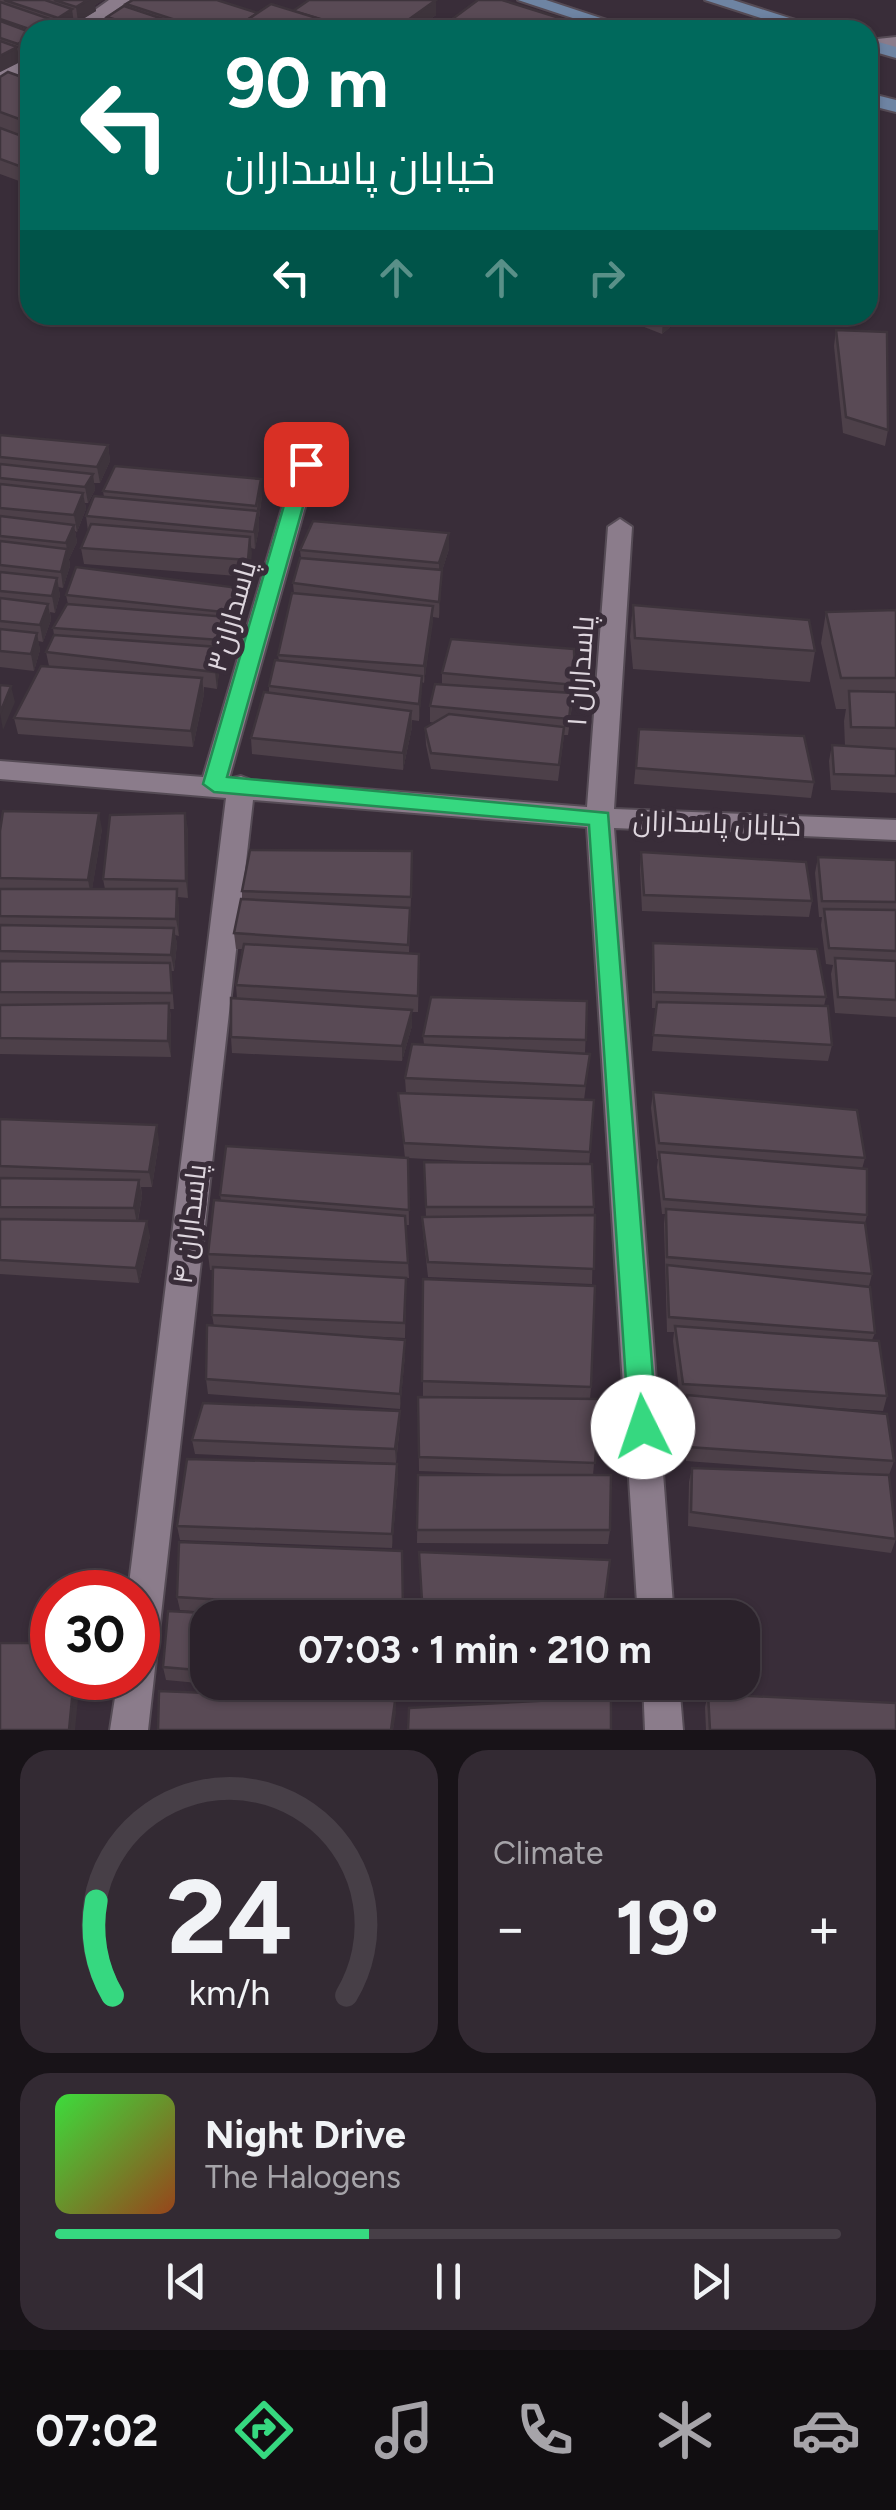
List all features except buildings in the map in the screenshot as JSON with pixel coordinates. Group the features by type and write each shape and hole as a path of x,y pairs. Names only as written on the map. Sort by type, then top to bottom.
{"main road":[{"path":"526,0 594,20"},
{"path":"714,0 783,20"}],"street":[{"path":"91,20 121,0"},
{"name":"پاسداران۳","path":"228,785 306,464"},
{"name":"پاسداران ۱","path":"620,527 600,818 655,1600"},
{"name":"خیابان پاسداران","path":"0,770 228,785 600,818 896,830"},
{"name":"پاسداران ۴","path":"147,1570 228,785"},
{"path":"129,1730 133,1700"},
{"path":"662,1700 664,1730"}],"route":[{"path":"306,464 214,784 600,818 643,1427"}]}
